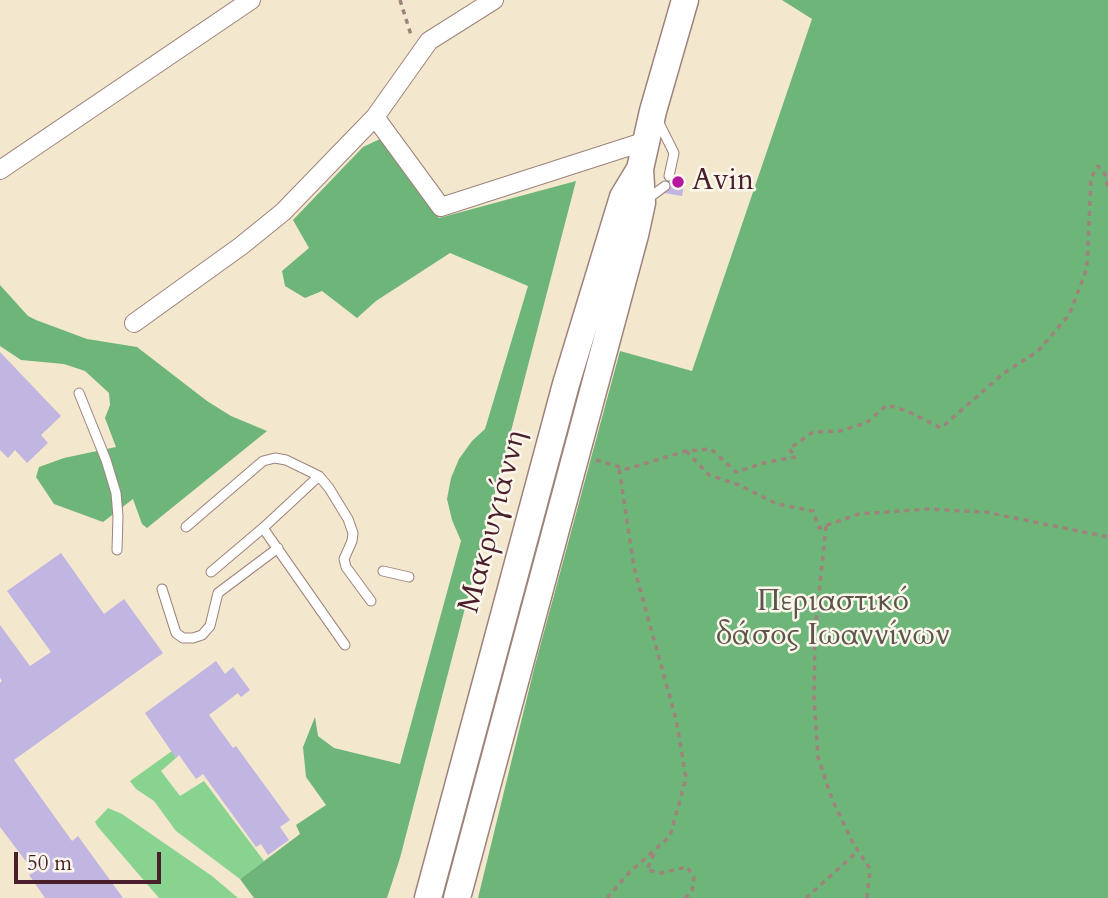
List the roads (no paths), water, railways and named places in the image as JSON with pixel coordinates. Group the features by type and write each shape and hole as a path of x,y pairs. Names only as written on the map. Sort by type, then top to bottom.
{"main road":[{"name":"Μακρυγιάννη","path":"457,898 642,203 640,169 653,111 685,0"},
{"name":"Μακρυγιάννη","path":"428,898 563,396 623,197 640,169"}],"street":[{"path":"0,170 251,0"},
{"path":"134,323 242,246 283,212 375,117 419,53 436,36 494,0"},
{"path":"375,117 441,207 646,141"}],"lane":[{"path":"653,111 674,153 669,176"},
{"path":"642,203 665,186"},
{"path":"79,393 116,493 117,550"},
{"path":"186,527 263,461 275,458 286,460 319,476 348,519 353,533 344,559 346,567 371,601"},
{"path":"211,572 319,476"},
{"path":"263,528 345,645"},
{"path":"162,589 176,633 183,638 202,635 210,626 218,593 278,548"},
{"path":"383,571 410,577"}],"place":[{"name":"Avin","path":"678,182"}],"park label":[{"name":"Περιαστικό δάσος Ιωαννίνων","path":"833,620"}]}
